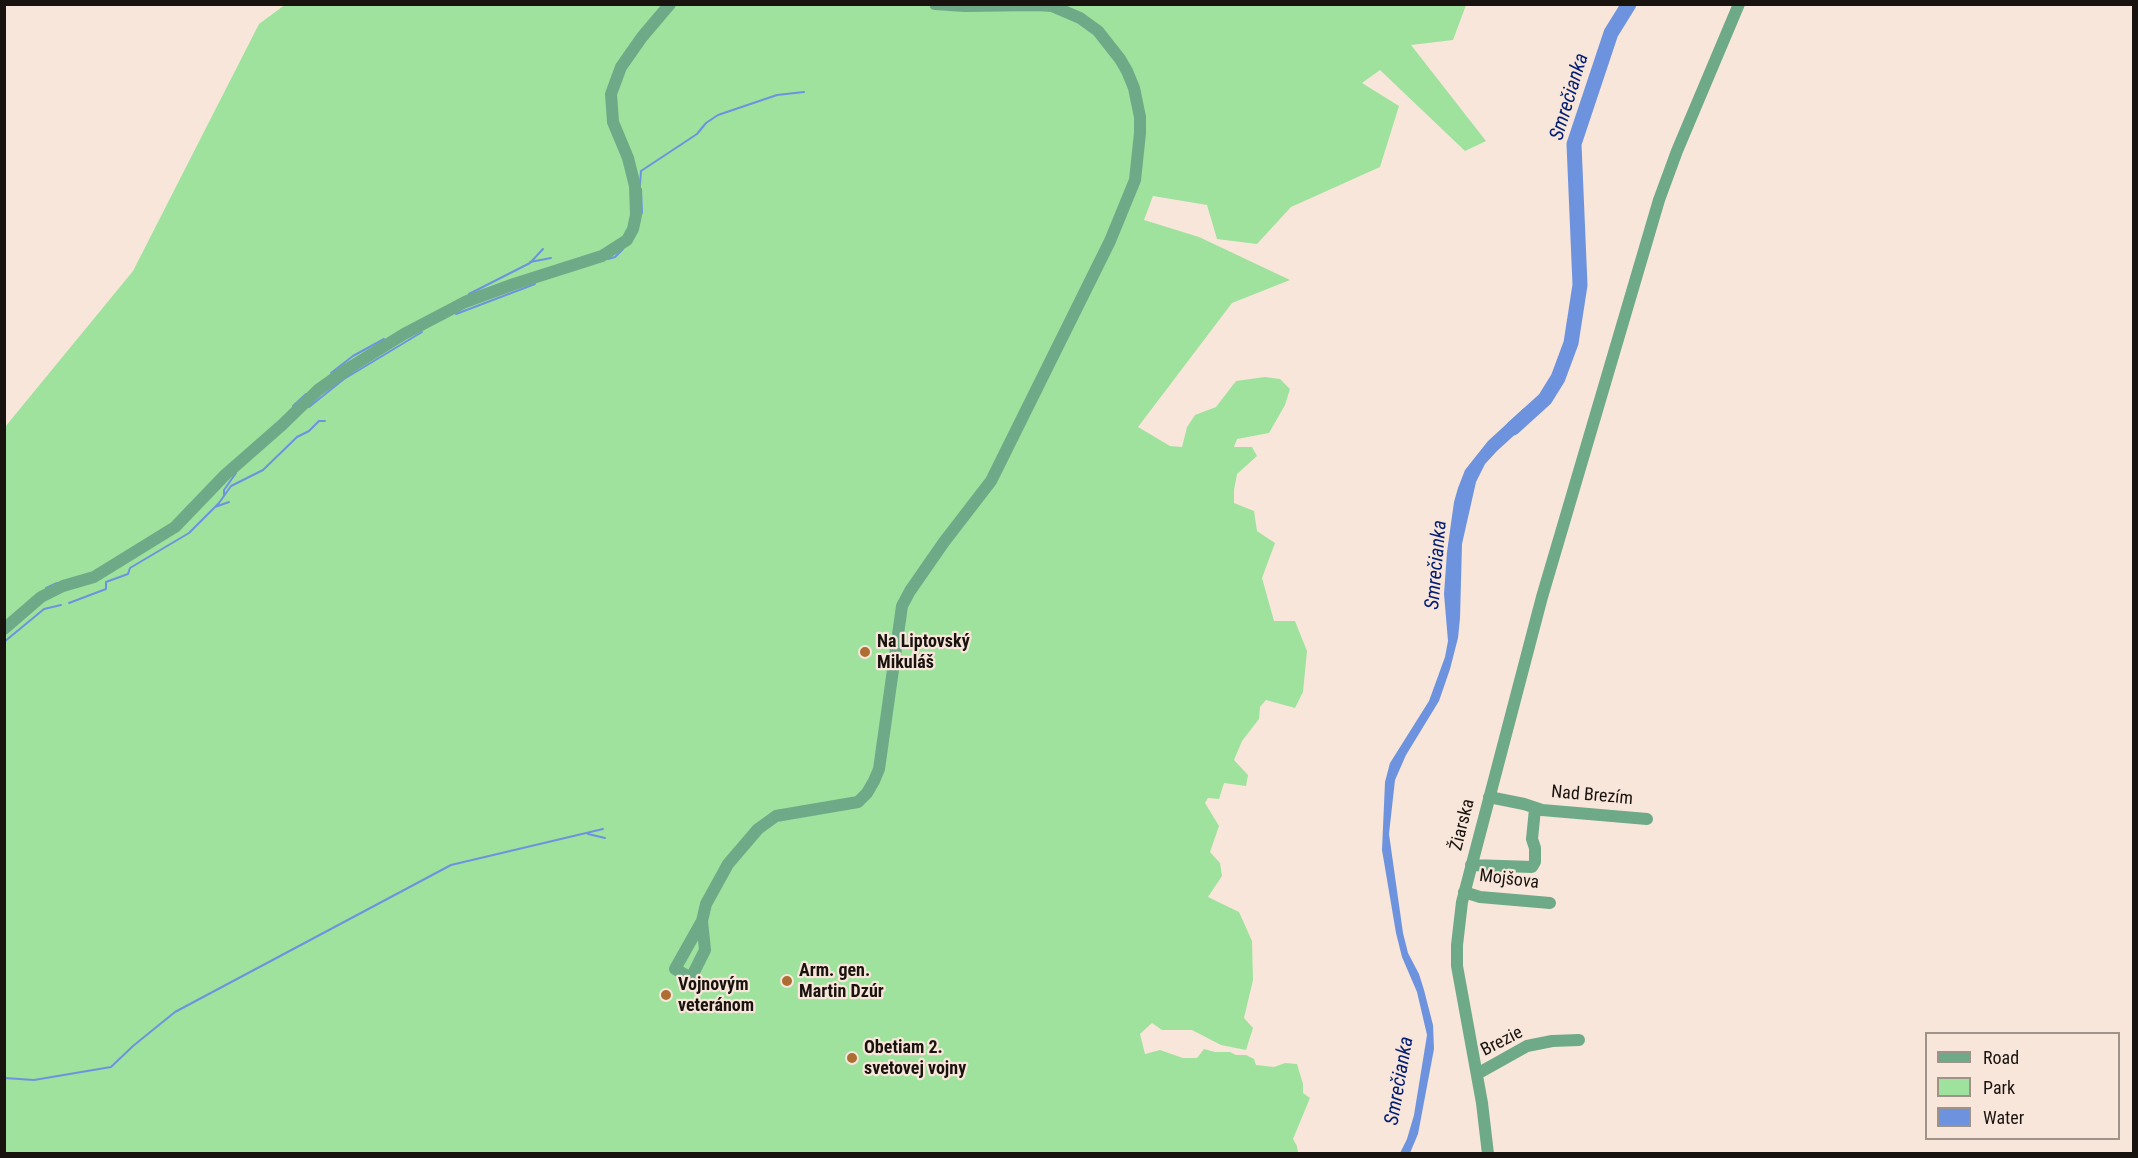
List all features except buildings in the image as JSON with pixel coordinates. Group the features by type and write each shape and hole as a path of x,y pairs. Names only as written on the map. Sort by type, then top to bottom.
{"street":[{"path":"4,629 41,597 63,586 94,577 175,527 225,475 318,390 348,368 404,334 465,302 602,256 627,240 633,229 636,215 635,186 628,158 613,122 611,94 625,61 670,4"},
{"path":"702,921 706,904 729,864 758,829 776,816 858,802 874,782 879,769 902,606 944,542 992,481 1110,241 1134,180 1140,117 1134,88 1120,59 1098,31 1080,18 1052,6 935,4"},
{"name":"Žiarska","path":"1488,1154 1477,1074 1457,966 1458,926 1464,892 1528,645 1663,189 1688,123 1739,4"},
{"name":"Nad Brezím","path":"1489,796 1524,804 1535,809 1647,819"},
{"name":"Nad Brezím","path":"1471,865 1532,867 1535,862 1535,848 1532,839 1535,809"},
{"name":"Mojšova","path":"1464,892 1480,897 1551,903"},
{"name":"Brezie","path":"1477,1074 1527,1046 1552,1041 1579,1040"}],"green space":[{"path":"286,4 1466,5 1453,40 1411,45 1486,141 1465,151 1380,70 1362,83 1399,106 1380,167 1291,207 1257,244 1217,239 1207,205 1153,196 1144,220 1199,237 1290,280 1232,303 1138,427 1170,446 1182,447 1187,427 1195,415 1216,407 1236,381 1265,377 1280,379 1290,389 1285,405 1269,433 1237,439 1234,447 1252,447 1257,456 1237,474 1234,503 1254,511 1257,531 1275,543 1262,578 1274,621 1295,621 1307,651 1303,692 1295,708 1266,700 1260,707 1259,719 1242,741 1234,760 1248,775 1246,786 1224,783 1219,799 1208,798 1205,803 1219,826 1210,852 1220,863 1222,876 1208,897 1239,912 1252,941 1253,980 1244,1018 1253,1028 1246,1050 1221,1045 1192,1030 1162,1030 1152,1023 1140,1034 1145,1054 1160,1050 1183,1058 1197,1058 1204,1049 1246,1055 1254,1059 1256,1065 1274,1067 1285,1063 1297,1064 1303,1084 1303,1093 1310,1098 1293,1139 1298,1153 5,1154 5,427 133,271 259,24"}],"water":[{"path":"1524,408 1532,419 1485,464 1476,482 1462,544 1460,618 1458,638 1450,669 1439,701 1406,755 1395,780 1389,834 1403,933 1408,953 1424,990 1433,1025 1434,1049 1418,1134 1410,1153 1400,1153 1414,1115 1427,1035 1417,992 1402,957 1396,933 1382,850 1385,782 1390,763 1429,701 1445,657 1448,641 1444,594 1447,552 1458,488 1465,470 1488,441"}],"waterway":[{"name":"Smrečianka","path":"1513,428 1545,399 1558,378 1571,343 1580,285 1574,144 1611,33 1629,4"},
{"path":"640,184 641,171 697,134 706,123 718,115 777,95 804,92"},
{"path":"641,189 642,213"},
{"path":"469,294 530,263 543,249"},
{"path":"608,259 615,257 623,249"},
{"path":"530,262 551,258"},
{"path":"456,314 535,284"},
{"path":"309,407 344,379 422,332"},
{"path":"331,373 353,356 384,339"},
{"path":"293,406 306,394"},
{"path":"69,603 106,589 106,582 128,574 130,568 189,533 219,503 231,486 263,470 297,437 309,431 319,421 325,421"},
{"path":"224,496 224,490 236,473"},
{"path":"215,507 229,502"},
{"path":"46,588 57,583"},
{"path":"4,642 44,609 61,605"},
{"path":"4,1078 34,1080 111,1067 175,1012 451,865 603,829"},
{"path":"588,834 605,838"}],"place":[{"name":"Na Liptovský Mikuláš","path":"865,652"},
{"name":"Arm. gen. Martin Dzúr","path":"787,981"},
{"name":"Vojnovým veteránom","path":"666,995"},
{"name":"Obetiam 2. svetovej vojny","path":"852,1058"}]}
